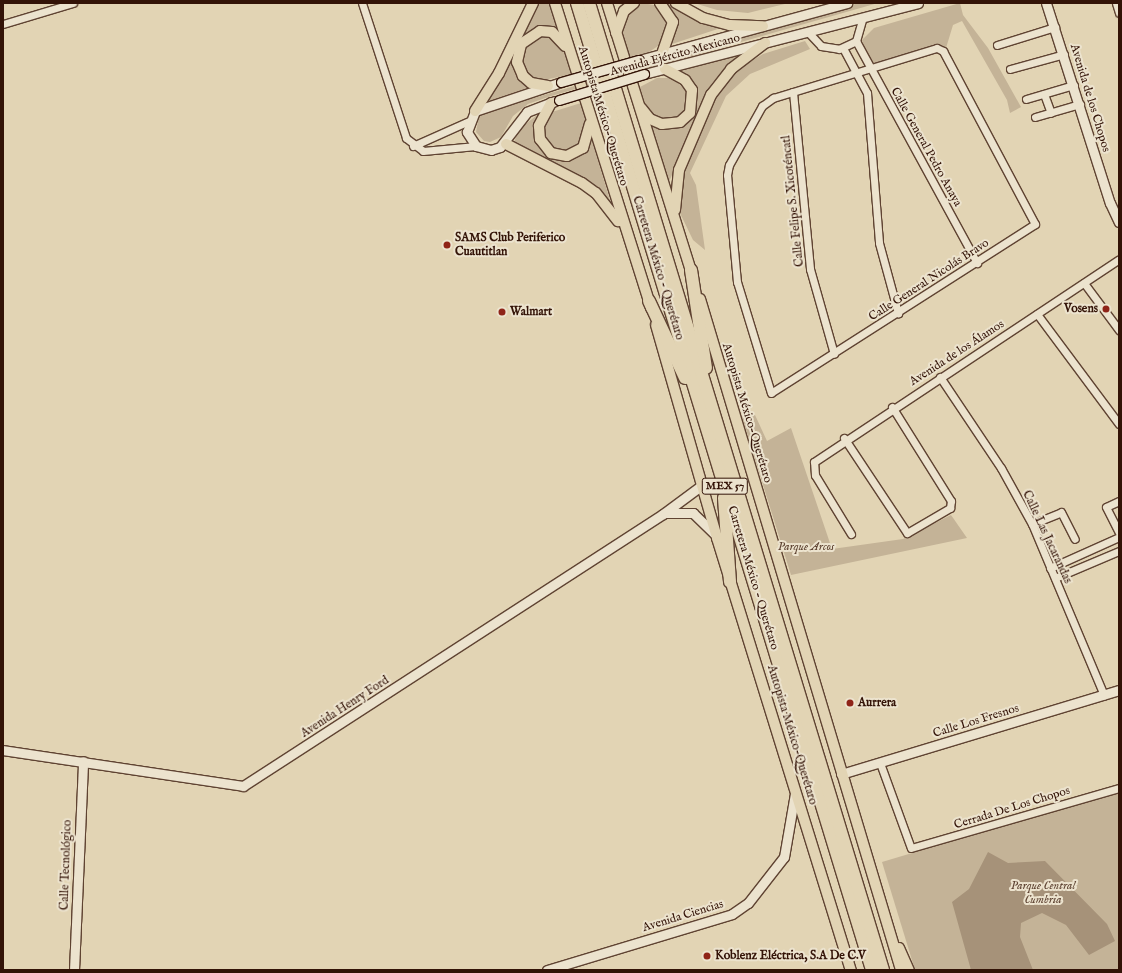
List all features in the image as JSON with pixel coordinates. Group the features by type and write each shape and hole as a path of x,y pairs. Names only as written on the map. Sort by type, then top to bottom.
{"highway":[{"name":"Carretera México - Querétaro","path":"577,3 704,400 883,970"},
{"name":"Carretera México - Querétaro","path":"589,3 704,400 722,477 872,970"},
{"path":"691,270 704,400"},
{"path":"649,301 704,400"},
{"path":"722,477 730,582"}],"main road":[{"path":"475,111 499,73 533,3"},
{"name":"Autopista México-Querétaro","path":"555,3 625,233 649,301 730,582 796,789 851,970"},
{"name":"Autopista México-Querétaro","path":"607,3 637,103 691,270 882,911 901,970"},
{"path":"616,33 624,11 634,3"},
{"path":"660,3 673,22 662,54"},
{"path":"676,3 703,18 730,25 763,26"},
{"path":"548,86 532,83 523,76 517,62 521,44 534,33 552,32 562,39 572,60"},
{"path":"679,234 674,191 679,170 711,95 731,69 765,43"},
{"path":"637,103 650,119 662,124 680,122 690,113 692,90 685,80 665,69"},
{"path":"555,101 539,126 540,139 551,153 567,156 583,148 591,120"},
{"path":"506,144 596,193 625,233"},
{"path":"882,911 909,970"},
{"path":"847,956 848,970"}],"street":[{"path":"3,24 73,3"},
{"path":"362,3 401,130 413,146 423,151 476,146 491,150 506,144"},
{"name":"Avenida Ejército Mexicano","path":"475,111 561,82 763,26 819,6 847,3"},
{"name":"Avenida Ejército Mexicano","path":"506,144 527,112 555,101 644,74 918,3"},
{"name":"Avenida de los Chopos","path":"1046,3 1119,222"},
{"path":"1116,3 1119,13"},
{"path":"808,32 826,49 844,48 856,41 863,17"},
{"path":"997,45 1055,27"},
{"name":"Calle General Pedro Anaya","path":"856,41 977,262"},
{"path":"844,48 866,92 879,243 898,313"},
{"name":"Calle General Nicolás Bravo","path":"941,48 967,93 1035,224 834,354 771,392 737,282 727,170 762,106 772,98 870,68 941,48"},
{"path":"1010,69 1064,54"},
{"path":"1026,99 1074,85"},
{"name":"Calle Felipe S. Xicoténcatl","path":"793,92 810,269 834,354"},
{"path":"1044,94 1051,113"},
{"path":"1035,117 1080,104"},
{"path":"475,111 469,121 467,132 476,146"},
{"path":"413,146 469,121"},
{"name":"Avenida de los Álamos","path":"851,534 813,469 814,462 844,438 1037,314 1119,259"},
{"path":"1084,282 1119,330"},
{"path":"1037,314 1119,424"},
{"name":"Calle Las Jacarandas","path":"940,377 1001,468 1032,524 1104,695"},
{"path":"844,438 904,530 911,532 950,508 951,501 892,408"},
{"name":"Avenida Henry Ford","path":"3,750 235,785 250,782 663,514 702,485"},
{"path":"1119,501 1106,507 1119,533"},
{"path":"1032,524 1061,512 1075,539"},
{"path":"663,514 693,513 708,523 717,538"},
{"path":"1050,568 1119,537"},
{"path":"1055,578 1119,551"},
{"name":"Calle Los Fresnos","path":"841,774 1119,690"},
{"name":"Calle Tecnológico","path":"74,970 83,761"},
{"name":"Cerrada De Los Chopos","path":"880,763 911,848 1119,788"},
{"name":"Avenida Ciencias","path":"548,970 732,914 748,903 784,857 796,789"}],"green space":[{"path":"536,3 550,3 558,30 531,30 515,51 530,87 483,103"},
{"path":"642,3 660,6 670,21 664,42 649,52 629,57 621,31 626,13"},
{"path":"668,3 673,3 730,25 672,44 678,25"},
{"path":"694,3 789,3 748,13 717,10"},
{"path":"859,3 878,3 551,96 528,104 513,116 501,137 490,142 484,141 476,132 479,116 486,112"},
{"path":"960,3 963,15 988,48 1021,107 1010,113 1007,100 962,21 953,25 946,48 875,68 868,59 862,40 874,28"},
{"path":"549,34 562,43 573,74 539,81 525,74 519,58 529,39"},
{"path":"805,41 810,49 750,74 726,96 690,173 696,185 705,250 693,240 678,209 681,172 706,116 725,80 740,68 763,54"},
{"path":"747,50 712,83 668,184 648,121 671,129 685,123 696,109 698,94 689,76 679,72"},
{"path":"657,78 672,78 686,90 687,108 680,117 672,121 655,118 647,110 640,87"},
{"path":"581,103 587,121 581,144 571,151 554,150 547,142 544,124 552,112"},
{"path":"541,112 535,125 539,146 552,158 578,157 590,147 591,137 612,207 604,194 570,171 514,143 518,130"},
{"name":"Parque Arcos","path":"755,415 767,441 791,428 832,549 903,539 951,515 967,538 791,575 742,417"},
{"name":"Parque Central Cumbria","path":"1119,791 1119,970 915,970 882,862"}],"shaded area":[{"path":"988,852 1008,863 1045,861 1107,924 1115,941 1089,955 1066,925 1042,913 1021,923 1020,937 1033,970 971,970 952,902 969,889"}],"place":[{"name":"SAMS Club Periferico Cuautitlan","path":"447,245"},
{"name":"Vosens","path":"1106,309"},
{"name":"Walmart","path":"502,312"},
{"name":"Aurrera","path":"850,703"},
{"name":"Koblenz Eléctrica, S.A De C.V","path":"707,956"}]}
